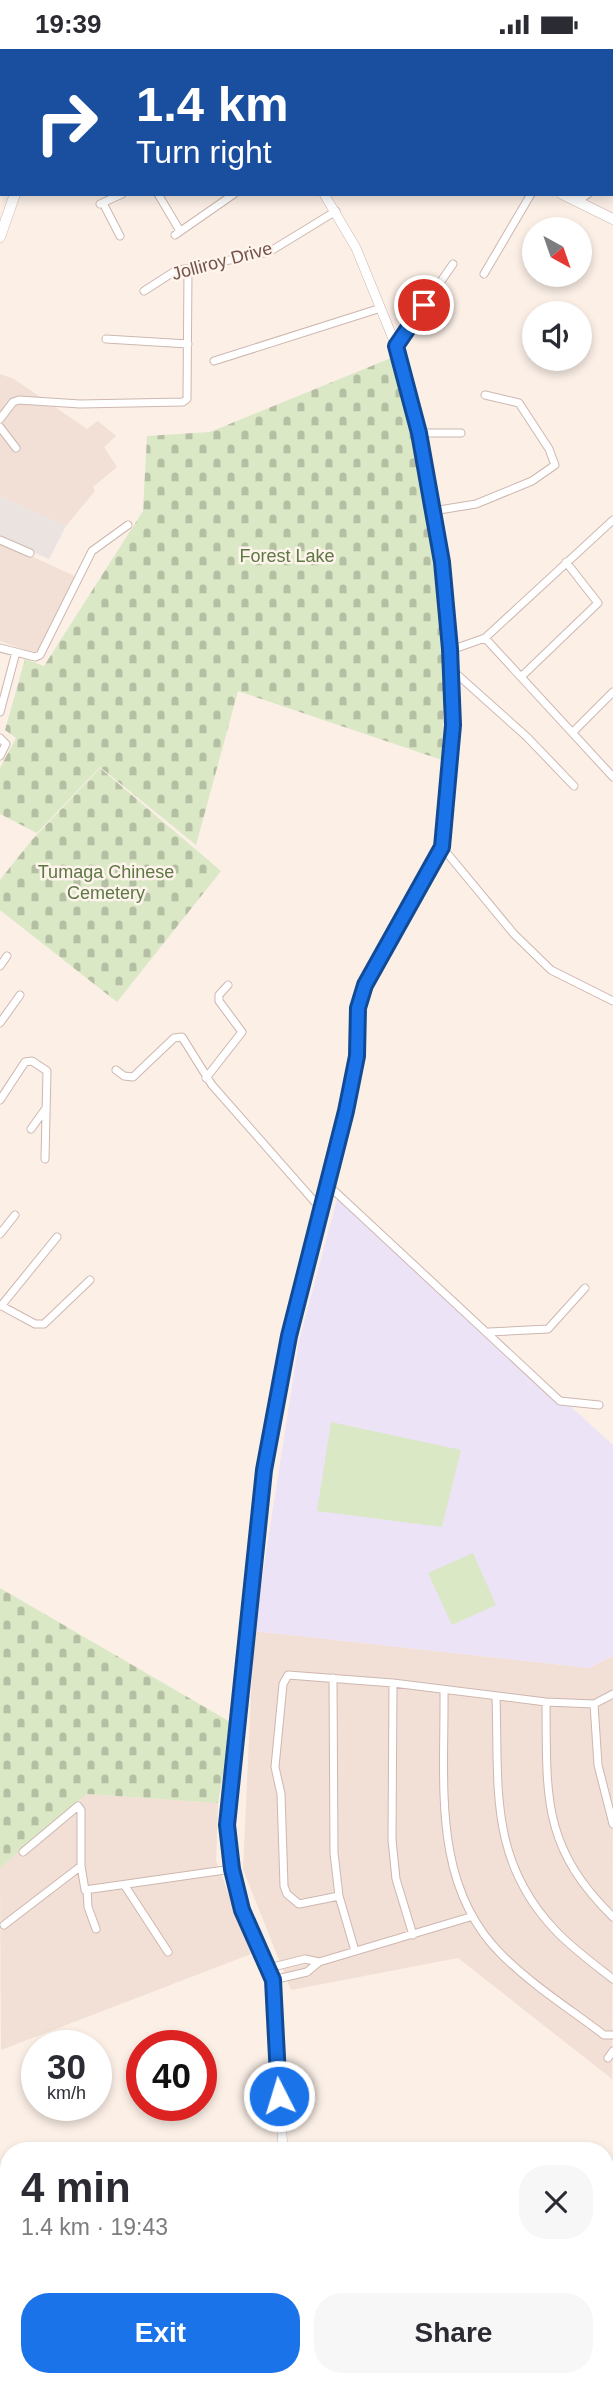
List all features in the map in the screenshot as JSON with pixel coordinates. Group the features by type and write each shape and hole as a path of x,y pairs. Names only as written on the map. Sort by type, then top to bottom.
{"main road":[{"path":"0,237 14,196"},
{"path":"567,196 613,219"}],"street":[{"path":"118,196 101,204 120,236"},
{"path":"159,196 178,233 231,196"},
{"path":"282,2142 273,1980 242,1910 232,1869 227,1825 264,1470 289,1336 357,1056 358,1008 365,985 442,847 453,725 450,649 442,562 419,433 396,346 381,308 356,248 325,196"},
{"path":"484,274 530,196"},
{"path":"578,201 585,196"},
{"name":"Jolliroy Drive","path":"144,291 162,277 268,252 336,211"},
{"path":"396,346 453,264"},
{"path":"0,419 13,402 19,400 80,404 183,402 189,394 188,270"},
{"path":"214,361 381,308"},
{"path":"106,339 188,344"},
{"path":"433,511 476,504 532,481 555,465 549,449 519,404 485,395"},
{"path":"0,427 16,448"},
{"path":"419,433 461,433"},
{"path":"450,649 485,638 613,520"},
{"path":"0,648 40,655 92,551 128,525"},
{"path":"0,540 30,553"},
{"path":"522,676 598,603 566,562"},
{"path":"485,638 574,731 613,777"},
{"path":"0,712 16,652"},
{"path":"451,669 527,737 574,786"},
{"path":"574,731 613,691"},
{"path":"0,739 6,744 0,756"},
{"path":"442,847 514,934 551,970 613,1002"},
{"path":"0,966 7,956"},
{"path":"206,1078 242,1032 219,1001 218,997 228,985"},
{"path":"0,1023 20,995"},
{"path":"116,1070 124,1076 133,1077 178,1036 186,1042 206,1078 321,1209"},
{"path":"0,1100 22,1065 32,1061 43,1067 49,1076 45,1159"},
{"path":"31,1129 46,1107"},
{"path":"327,1184 489,1332 560,1401 599,1405"},
{"path":"0,1234 15,1215"},
{"path":"57,1237 1,1306 35,1324 44,1324 90,1280"},
{"path":"489,1332 548,1329 585,1288"},
{"path":"339,1896 299,1904 287,1894 281,1794 275,1767 285,1679 292,1673 546,1702 594,1704 613,1694"},
{"path":"333,1678 334,1853 339,1896 355,1951"},
{"path":"393,1683 392,1840 396,1879 413,1935"},
{"path":"443,1691 446,1840 451,1868 470,1917 488,1941 521,1972 604,2035 613,2035"},
{"path":"496,1696 500,1815 505,1848 528,1897 558,1933 613,1979"},
{"path":"546,1702 548,1803 554,1829 579,1880 613,1917"},
{"path":"594,1704 598,1765 613,1824"},
{"path":"23,1852 80,1806 80,1867 83,1887 87,1890 88,1907 96,1929"},
{"path":"4,1925 80,1867"},
{"path":"87,1890 232,1869"},
{"path":"125,1886 168,1952"},
{"path":"273,1980 307,1972 318,1962 470,1917"},
{"path":"269,1968 305,1959 318,1962"}],"shaded area":[{"path":"0,374 14,379 87,429 98,421 116,436 104,447 117,467 93,487 95,491 66,526 0,496"},
{"path":"0,496 66,526 49,559 0,537"},
{"path":"0,542 77,577 40,655 0,641"},
{"path":"338,1195 613,1445 613,1656 589,1668 254,1631 299,1341"},
{"path":"254,1631 589,1668 613,1656 612,2079 458,1958 291,1990 243,1869"},
{"path":"87,1794 218,1803 216,1861 251,1954 53,2030 21,2030 21,2042 1,2050 0,1868"}],"green space":[{"name":"Forest Lake","path":"396,356 417,443 445,641 442,760 238,691 196,845 100,767 37,833 0,814 0,768 16,738 5,730 25,659 44,666 143,511 147,436 210,432"},
{"name":"Tumaga Chinese Cemetery","path":"100,768 221,871 117,1002 0,910 0,880 31,841"},
{"path":"331,1422 461,1450 442,1527 317,1511"},
{"path":"473,1553 496,1605 452,1625 428,1573"},
{"path":"0,1588 232,1723 218,1803 87,1794 0,1868"}],"route":[{"path":"279,2096 275,2049 275,1990 269,1968 242,1910 228,1849 227,1825 264,1470 289,1336 310,1264 346,1111 357,1056 358,1008 365,985 442,847 453,725 450,649 442,562 419,433 396,346 424,305"}]}
